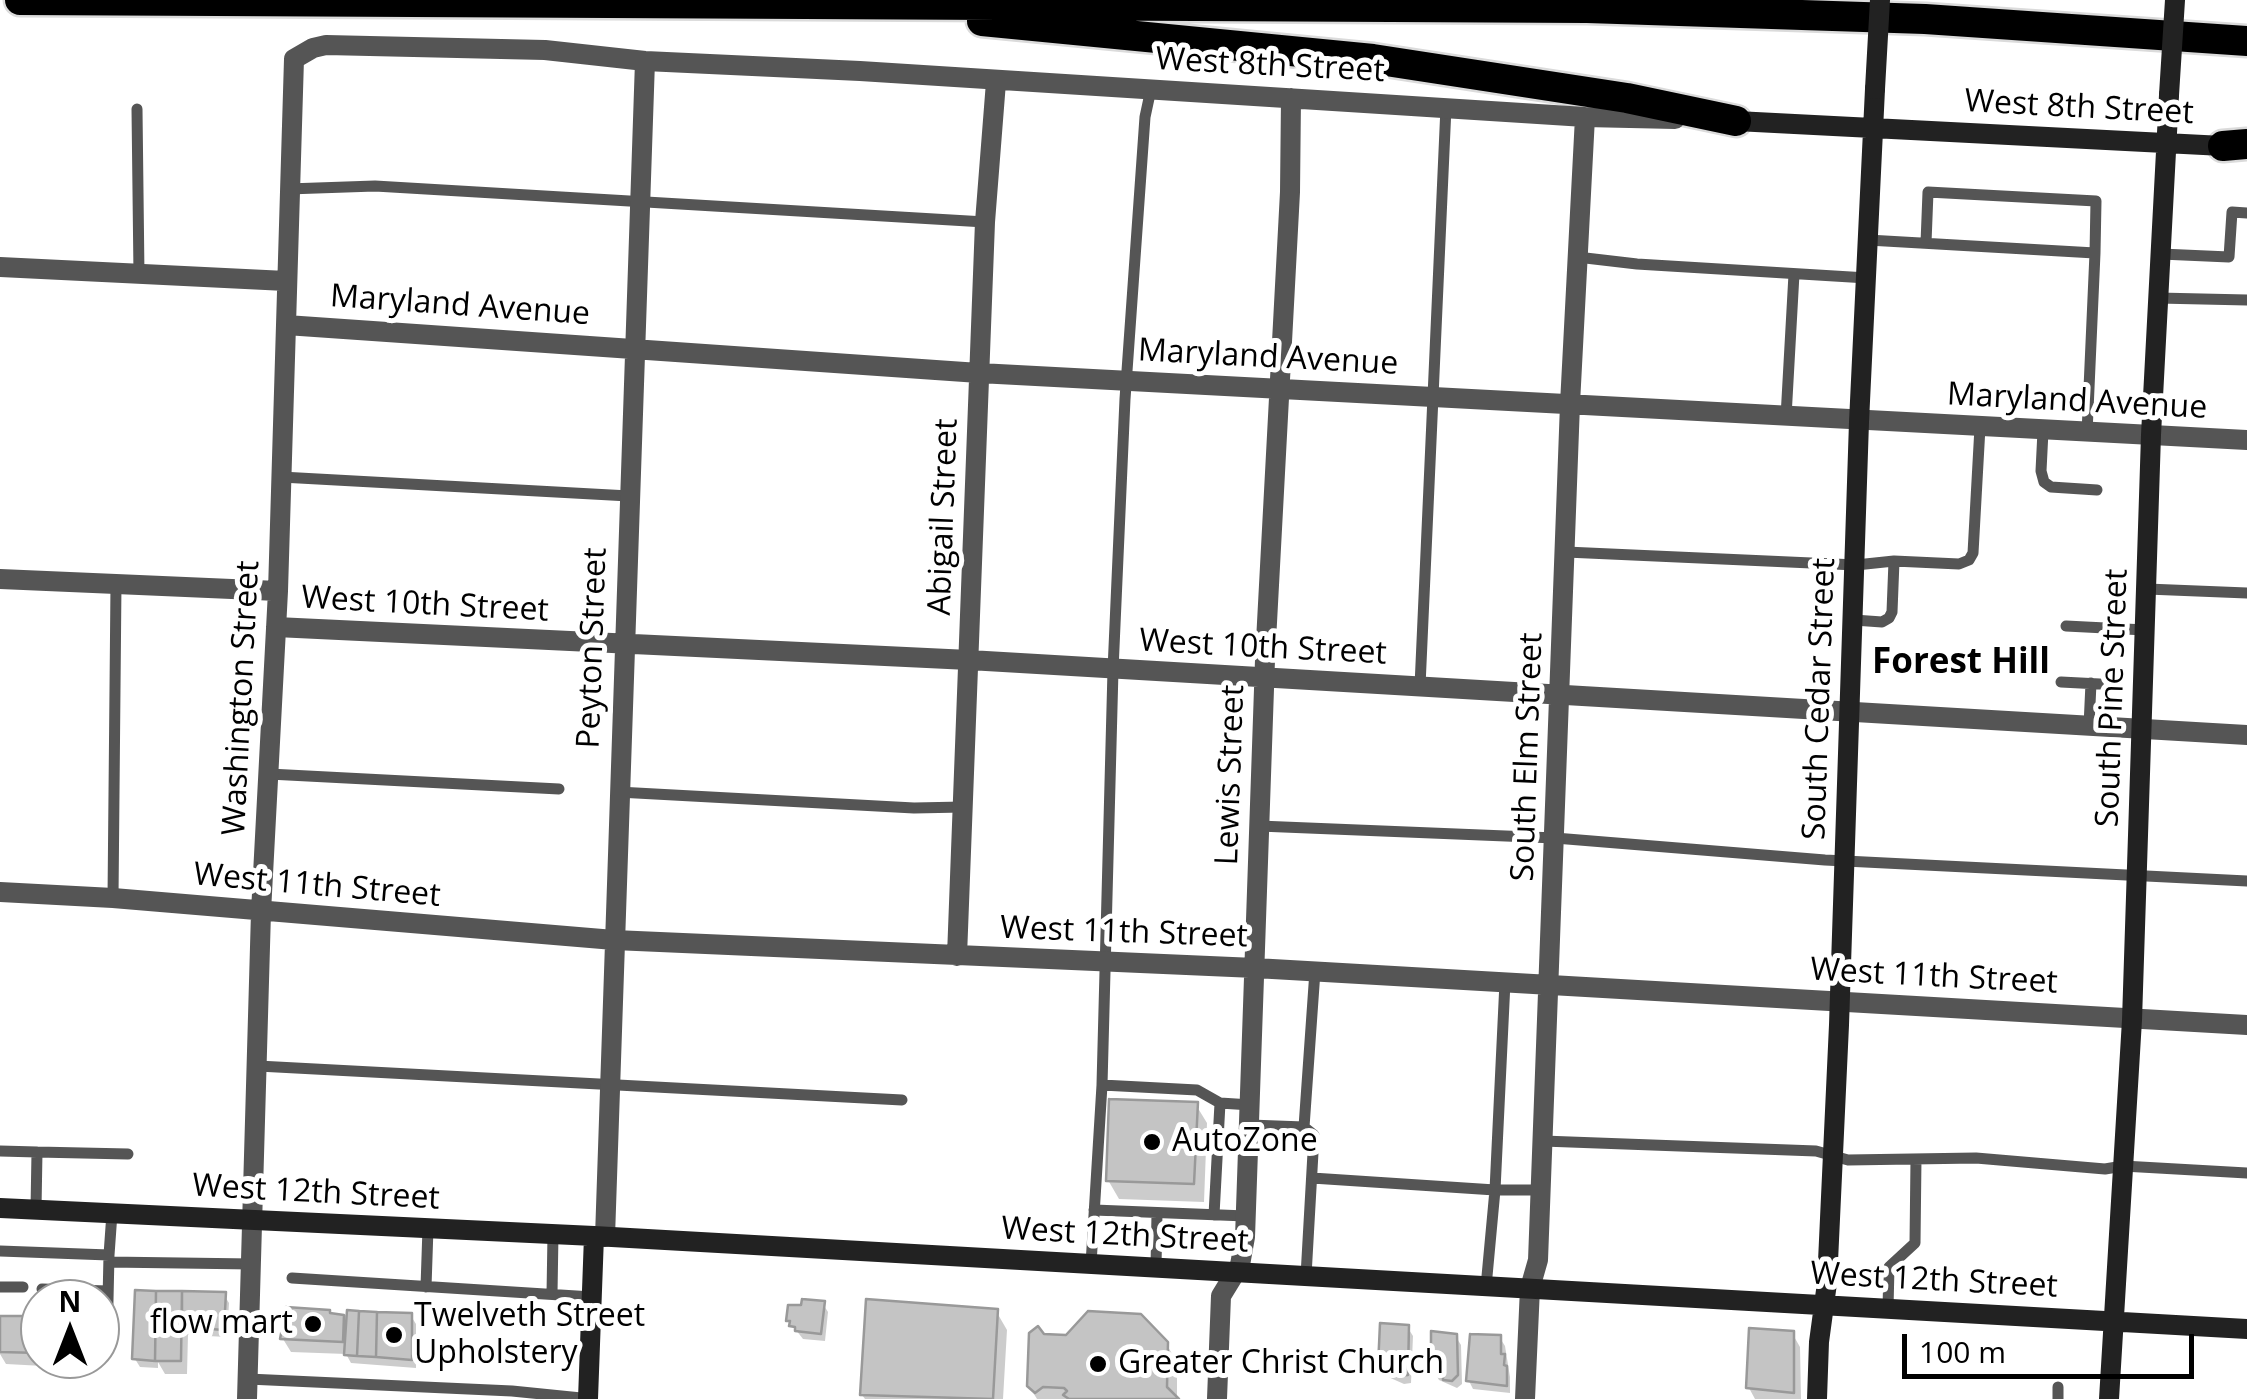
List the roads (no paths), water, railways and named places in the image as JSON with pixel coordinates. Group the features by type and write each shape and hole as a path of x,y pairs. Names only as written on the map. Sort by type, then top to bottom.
{"highway":[{"path":"20,0 1607,8 1924,20 2247,40"},
{"path":"800,2 1373,60 1627,98 1736,121"}],"main road":[{"name":"South Cedar Street","path":"1817,1399 1840,1001 1859,422 1880,0"},
{"name":"South Pine Street","path":"2110,1399 2132,1020 2151,435 2175,0"},
{"name":"West 8th Street","path":"1736,121 2239,146"},
{"name":"West 12th Street","path":"0,1208 600,1236 2247,1330"},
{"name":"Peyton Street","path":"588,1399 592,1297 600,1236"}],"street":[{"name":"West 8th Street","path":"294,60 326,45 544,50 644,61 996,82 1586,117 1736,121"},
{"name":"Washington Street","path":"248,1389 261,912 278,591 294,60"},
{"name":"Peyton Street","path":"600,1236 611,1086 644,61"},
{"name":"Abigail Street","path":"957,956 985,222 996,82"},
{"name":"Lewis Street","path":"1218,1399 1221,1296 1240,1265 1246,1216 1291,98"},
{"name":"South Elm Street","path":"1525,1399 1530,1288 1538,1260 1570,404 1586,117"},
{"name":"Maryland Avenue","path":"0,268 286,282"},
{"name":"Maryland Avenue","path":"286,325 979,372 2247,440"},
{"name":"West 10th Street","path":"0,579 278,591"},
{"name":"West 10th Street","path":"276,627 969,660 2247,735"},
{"name":"West 11th Street","path":"0,892 614,940 1107,960 2247,1026"}],"lane":[{"path":"1091,1264 1107,960 1112,670 1126,379 1144,118 1151,90"},
{"path":"1420,686 1446,107"},
{"path":"137,108 140,275"},
{"path":"288,189 375,186 985,222"},
{"path":"1926,243 1928,192 2096,201 2087,433"},
{"path":"2161,254 2229,257 2232,212 2247,213"},
{"path":"1868,240 2095,254"},
{"path":"1577,257 1867,278"},
{"path":"1786,417 1794,274"},
{"path":"2158,298 2247,300"},
{"path":"1566,552 1856,565 1894,561 1959,564 1974,553 1980,426"},
{"path":"2043,430 2044,482 2051,487 2097,490"},
{"path":"281,477 629,496"},
{"path":"1854,620 1882,622 1888,618 1892,612 1894,561"},
{"path":"113,898 116,584"},
{"path":"2147,589 2247,593"},
{"path":"2066,626 2145,630"},
{"path":"2061,682 2118,685"},
{"path":"2089,726 2091,684"},
{"path":"269,774 558,788"},
{"path":"618,792 963,808"},
{"path":"1259,826 1556,838 1844,861 2247,881"},
{"path":"1304,1128 1315,972"},
{"path":"1486,1286 1506,982"},
{"path":"258,1066 902,1100"},
{"path":"1102,1085 1197,1090 1250,1115 1304,1128 1314,1135 1306,1276"},
{"path":"1214,1215 1220,1103"},
{"path":"1543,1142 1832,1153 1848,1160 1976,1158 2104,1169 2123,1166 2247,1173"},
{"path":"0,1150 128,1154"},
{"path":"36,1210 37,1152"},
{"path":"1888,1308 1889,1267 1915,1243 1916,1159"},
{"path":"1312,1178 1540,1190"},
{"path":"1094,1210 1246,1216"},
{"path":"108,1279 112,1213"},
{"path":"1156,1267 1158,1213"},
{"path":"426,1286 428,1228"},
{"path":"552,1294 553,1234"},
{"path":"0,1251 252,1264"},
{"path":"292,1278 592,1297"},
{"path":"248,1389 512,1391 596,1399"}],"place":[{"name":"AutoZone","path":"1152,1142"},
{"name":"flow mart","path":"313,1324"},
{"name":"Twelveth Street Upholstery","path":"394,1335"},
{"name":"Greater Christ Church","path":"1098,1364"}],"district":[{"name":"Forest Hill","path":"1961,663"}]}
